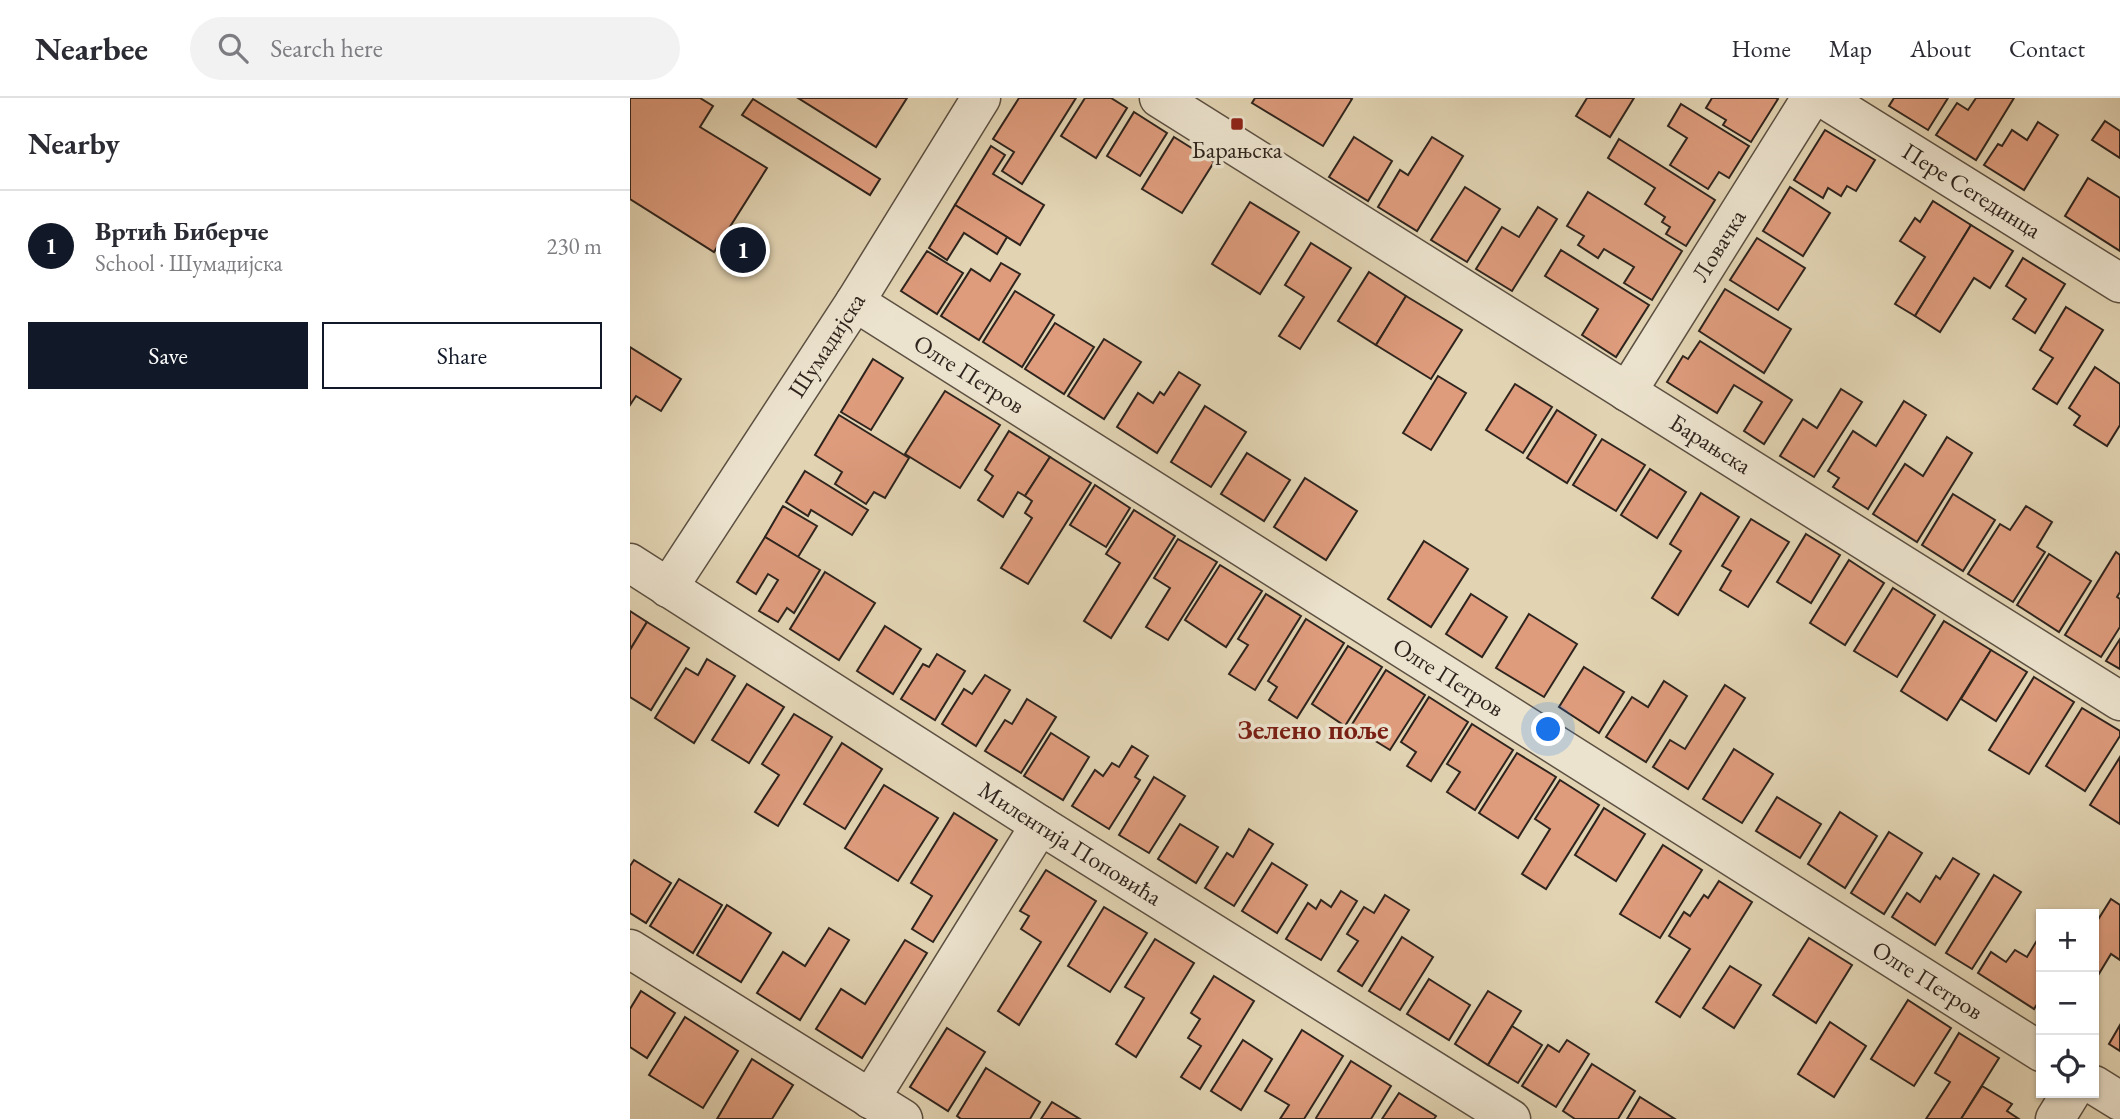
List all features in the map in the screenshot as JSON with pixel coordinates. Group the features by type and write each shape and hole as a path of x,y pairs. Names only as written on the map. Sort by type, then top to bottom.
{"street":[{"name":"Шумадијска","path":"668,588 855,302 981,98"},
{"name":"Барањска","path":"1159,98 2120,701"},
{"name":"Ловачка","path":"1627,392 1811,98"},
{"name":"Пере Сегединца","path":"1823,98 2120,283"},
{"name":"Олге Петров","path":"855,302 2036,1049"},
{"name":"Милентија Поповића","path":"630,563 1040,825 1511,1119"},
{"path":"870,1099 1040,825"},
{"path":"630,949 903,1119"},
{"path":"2099,1088 2120,1101"},
{"path":"2054,1119 2068,1098"}],"building":[{"path":"630,98 700,98 713,106 700,127 767,168 714,252 630,199"},
{"path":"798,98 907,98 876,147"},
{"path":"1019,98 1076,98 1022,184 1002,171 1014,152 993,139"},
{"path":"1085,98 1111,98 1127,108 1096,158 1061,136"},
{"path":"1255,98 1352,99 1323,146 1252,103"},
{"path":"1587,98 1634,98 1610,137 1576,116"},
{"path":"1712,98 1778,99 1751,142 1723,125 1726,120 1706,108"},
{"path":"1894,98 1948,98 1928,130 1889,106"},
{"path":"1976,98 2014,98 1976,160 1936,135 1957,103 1968,110"},
{"path":"753,99 880,179 870,195 742,115"},
{"path":"1681,104 1749,146 1729,178 1719,172 1708,189 1670,165 1687,138 1668,126"},
{"path":"1134,112 1167,133 1140,176 1107,156"},
{"path":"2105,121 2120,131 2120,158 2092,140"},
{"path":"2038,122 2058,135 2024,190 1984,165 1998,144 2002,146 2012,130 2027,140"},
{"path":"1825,130 1875,160 1856,191 1847,186 1841,196 1828,188 1823,198 1794,180"},
{"path":"1174,137 1214,162 1182,213 1142,189"},
{"path":"1354,137 1392,161 1368,201 1329,177"},
{"path":"1432,137 1463,156 1417,231 1378,207 1400,170 1408,175"},
{"path":"1619,139 1715,200 1686,246 1666,234 1670,227 1662,222 1665,217 1645,204 1655,188 1608,158"},
{"path":"991,146 1005,155 993,174 1044,205 1020,245 955,205"},
{"path":"2088,178 2120,198 2120,251 2065,216"},
{"path":"1465,187 1500,209 1467,262 1431,240"},
{"path":"1790,187 1830,213 1803,256 1763,231"},
{"path":"1588,192 1682,251 1652,300 1624,283 1634,267 1604,249 1598,258 1578,245 1584,236 1567,226"},
{"path":"1933,201 1971,225 1915,316 1895,304 1925,257 1900,241 1915,218 1920,222"},
{"path":"1250,202 1299,232 1260,294 1212,264"},
{"path":"955,205 1007,237 997,254 964,233 947,260 929,248"},
{"path":"1538,207 1557,219 1512,291 1476,269 1502,227 1519,237"},
{"path":"1971,225 2013,251 1990,288 1974,278 1940,332 1915,316"},
{"path":"1757,238 1805,268 1778,310 1730,280"},
{"path":"1311,243 1351,268 1300,349 1279,336 1304,297 1285,285"},
{"path":"1561,250 1649,305 1616,357 1582,335 1598,309 1545,276"},
{"path":"927,251 963,273 937,314 901,291"},
{"path":"2023,258 2065,284 2035,333 2013,319 2026,299 2006,286"},
{"path":"1001,263 1020,274 979,340 941,316 971,269 990,281"},
{"path":"1369,272 1406,296 1376,345 1338,321"},
{"path":"1725,289 1791,329 1764,373 1699,331"},
{"path":"1015,291 1054,315 1022,367 983,342"},
{"path":"1406,296 1462,330 1431,379 1376,345"},
{"path":"2066,307 2103,330 2057,404 2033,389 2053,358 2040,350"},
{"path":"1055,323 1094,347 1064,394 1025,369"},
{"path":"1104,339 1141,362 1104,419 1068,396"},
{"path":"1700,341 1792,400 1764,444 1744,431 1762,402 1734,385 1717,413 1667,382 1683,356 1688,359"},
{"path":"630,347 681,379 661,411 636,396 630,405"},
{"path":"873,359 903,378 871,430 841,412"},
{"path":"2095,367 2120,384 2120,425 2107,446 2074,425 2080,416 2069,408"},
{"path":"1179,372 1200,385 1157,453 1117,427 1138,393 1153,403 1160,392 1164,395"},
{"path":"1438,376 1466,393 1431,450 1403,433"},
{"path":"1515,384 1552,407 1523,453 1486,430"},
{"path":"1841,389 1862,402 1814,477 1780,456 1803,419 1817,428"},
{"path":"945,391 1000,425 960,488 905,454"},
{"path":"1904,401 1926,415 1868,509 1833,487 1839,478 1828,471 1853,431 1876,446"},
{"path":"1205,406 1246,432 1211,487 1171,462"},
{"path":"1557,410 1596,435 1567,483 1527,458"},
{"path":"839,415 909,458 885,498 874,492 866,504 835,484 842,472 815,455"},
{"path":"1009,431 1050,457 1025,496 1018,492 1003,517 978,500 993,476 985,470"},
{"path":"1947,437 1972,453 1917,542 1873,514 1905,464 1923,476"},
{"path":"1602,439 1645,465 1616,511 1573,485"},
{"path":"1247,453 1290,480 1264,521 1221,494"},
{"path":"1050,457 1091,483 1028,584 1001,568 1032,518 1025,513 1032,501 1025,496"},
{"path":"1650,469 1686,492 1657,538 1621,515"},
{"path":"805,471 868,510 852,535 811,510 808,516 786,502"},
{"path":"1305,478 1357,511 1326,560 1274,527"},
{"path":"1095,485 1130,508 1106,547 1070,525"},
{"path":"1701,493 1739,517 1678,615 1652,598 1681,551 1670,544"},
{"path":"1953,494 1995,520 1963,571 1922,545"},
{"path":"783,506 817,526 798,557 765,537"},
{"path":"2026,506 2052,522 2037,547 2045,552 2013,602 1968,574 2000,524 2010,530"},
{"path":"1134,510 1175,536 1111,638 1084,621 1120,563 1106,554"},
{"path":"1751,519 1789,542 1748,607 1720,590 1731,571 1722,566"},
{"path":"1806,534 1840,555 1811,603 1777,582"},
{"path":"765,537 820,570 794,613 787,608 778,622 759,611 778,580 768,574 756,594 737,582"},
{"path":"1178,539 1217,562 1168,640 1146,627 1170,588 1154,578"},
{"path":"1424,541 1468,569 1431,627 1388,599"},
{"path":"2116,552 2120,555 2120,592 2117,597 2120,599 2120,627 2101,657 2065,635"},
{"path":"2049,554 2091,581 2059,632 2017,605"},
{"path":"1849,560 1884,583 1845,645 1810,623"},
{"path":"1220,565 1262,591 1226,647 1185,620"},
{"path":"825,572 875,603 839,660 790,629"},
{"path":"1893,588 1935,615 1897,677 1854,651"},
{"path":"1266,594 1301,616 1255,690 1229,674 1248,645 1238,639"},
{"path":"1471,594 1507,617 1482,657 1446,634"},
{"path":"630,611 647,622 630,650"},
{"path":"1529,614 1577,644 1544,697 1496,668"},
{"path":"1306,619 1344,643 1297,718 1269,700 1277,687 1268,681"},
{"path":"1944,621 1991,650 1947,720 1901,691"},
{"path":"647,622 689,648 651,710 630,697 630,650"},
{"path":"885,626 921,649 893,694 857,671"},
{"path":"2120,639 2120,669 2106,661"},
{"path":"1348,646 1382,667 1345,726 1312,704"},
{"path":"1991,650 2027,672 1996,721 1961,699"},
{"path":"937,654 965,671 935,720 901,699 923,664 929,667"},
{"path":"707,659 735,676 694,743 655,718 686,668 698,675"},
{"path":"1584,667 1624,692 1599,733 1559,707"},
{"path":"1386,670 1425,695 1390,750 1351,726"},
{"path":"985,675 1010,690 976,746 942,724 964,689 972,694"},
{"path":"2034,677 2074,702 2029,774 1989,750"},
{"path":"1664,681 1687,696 1646,762 1606,737 1632,697 1648,707"},
{"path":"747,684 784,707 749,763 712,740"},
{"path":"1725,685 1745,698 1688,789 1653,767 1670,740 1685,749"},
{"path":"1429,697 1468,722 1431,781 1407,766 1416,752 1401,742"},
{"path":"1027,699 1056,717 1021,773 985,751 1005,720 1012,724"},
{"path":"2082,708 2120,731 2120,736 2085,791 2046,766"},
{"path":"794,714 832,737 778,826 755,812 779,775 762,764"},
{"path":"1472,724 1513,750 1475,810 1447,792 1460,772 1447,764"},
{"path":"1051,733 1089,757 1063,800 1024,776"},
{"path":"842,743 882,769 845,829 804,804"},
{"path":"1132,746 1148,756 1135,777 1140,780 1109,829 1072,806 1095,770 1103,776 1112,763 1119,767"},
{"path":"1734,749 1773,774 1742,823 1703,799"},
{"path":"1517,753 1556,777 1518,838 1479,813"},
{"path":"2120,757 2120,824 2090,805"},
{"path":"1154,777 1185,796 1149,853 1119,835"},
{"path":"1560,780 1599,805 1546,889 1522,874 1550,829 1535,819"},
{"path":"884,785 938,818 898,881 845,848"},
{"path":"1777,797 1821,824 1800,858 1756,831"},
{"path":"1604,808 1645,834 1616,881 1575,855"},
{"path":"1840,812 1877,836 1845,888 1808,864"},
{"path":"954,813 997,840 933,942 912,929 932,896 911,883"},
{"path":"1180,824 1218,847 1196,883 1158,859"},
{"path":"1249,829 1273,844 1234,906 1205,888 1227,853 1233,857"},
{"path":"1889,832 1922,853 1884,914 1851,893"},
{"path":"1663,845 1702,870 1660,938 1620,914"},
{"path":"1953,858 1979,874 1935,945 1892,917 1907,893 1920,902 1936,876 1940,879"},
{"path":"634,860 671,883 646,923 630,913 630,866"},
{"path":"1272,863 1307,885 1277,933 1242,911"},
{"path":"1046,870 1096,901 1019,1025 998,1011 1041,942 1021,929 1029,916 1020,911"},
{"path":"1994,875 2021,892 1972,969 1946,953"},
{"path":"679,879 722,905 693,953 650,926"},
{"path":"1719,881 1752,902 1680,1017 1656,1002 1690,949 1669,936 1684,912 1690,916 1704,895 1708,898"},
{"path":"1341,891 1357,901 1321,960 1286,939 1308,903 1316,909 1321,900 1331,907"},
{"path":"1385,895 1409,910 1362,986 1338,971 1358,941 1347,934 1364,907 1374,913"},
{"path":"2111,899 2120,905 2120,960 2111,954 2099,974 2099,972 2099,918"},
{"path":"727,905 771,933 741,982 697,955"},
{"path":"1104,907 1147,933 1110,992 1068,966"},
{"path":"829,928 849,940 800,1020 757,993 783,952 805,966"},
{"path":"1402,937 1433,957 1400,1010 1369,991"},
{"path":"1809,938 1852,965 1816,1023 1773,995"},
{"path":"1155,939 1194,963 1136,1057 1116,1044 1144,998 1125,987"},
{"path":"905,940 927,953 862,1058 816,1029 841,989 865,1004"},
{"path":"2036,942 2034,1009 1978,973 1991,952 2006,962 2015,950 2027,957"},
{"path":"1730,966 1761,985 1734,1028 1703,1008"},
{"path":"1214,976 1254,1001 1200,1089 1181,1077 1201,1046 1188,1038 1200,1019 1191,1013"},
{"path":"1429,979 1470,1005 1449,1040 1407,1014"},
{"path":"641,991 675,1013 647,1058 630,1047 630,1009"},
{"path":"1488,991 1521,1011 1488,1065 1455,1044"},
{"path":"1908,1000 1951,1028 1914,1086 1871,1059"},
{"path":"685,1017 738,1051 703,1108 649,1075"},
{"path":"1830,1022 1866,1046 1834,1097 1798,1074"},
{"path":"2120,1025 2120,1051 2109,1044"},
{"path":"1512,1026 1542,1045 1518,1083 1488,1065"},
{"path":"947,1028 985,1052 948,1111 910,1087"},
{"path":"1302,1030 1343,1056 1304,1119 1280,1119 1289,1105 1265,1091"},
{"path":"1959,1033 1999,1058 1961,1119 1926,1119 1950,1082 1935,1073"},
{"path":"1243,1040 1272,1059 1241,1110 1211,1091"},
{"path":"1567,1040 1589,1054 1556,1107 1522,1086 1548,1045 1559,1052"},
{"path":"752,1059 793,1085 772,1119 717,1119"},
{"path":"1351,1061 1391,1086 1371,1119 1317,1119 1316,1118"},
{"path":"1592,1064 1635,1091 1618,1119 1575,1119 1563,1111"},
{"path":"986,1068 1040,1102 1030,1119 961,1119 957,1116"},
{"path":"1982,1086 2012,1104 2007,1111 2019,1119 1961,1119"},
{"path":"1399,1093 1436,1116 1434,1119 1382,1119"},
{"path":"1640,1097 1675,1119 1627,1119"},
{"path":"1052,1102 1080,1119 1041,1119"}],"place":[{"name":"Барањска","path":"1237,124"},
{"name":"Вртић Биберче","path":"743,250"}],"district":[{"name":"Зелено поље","path":"1313,729"}]}
